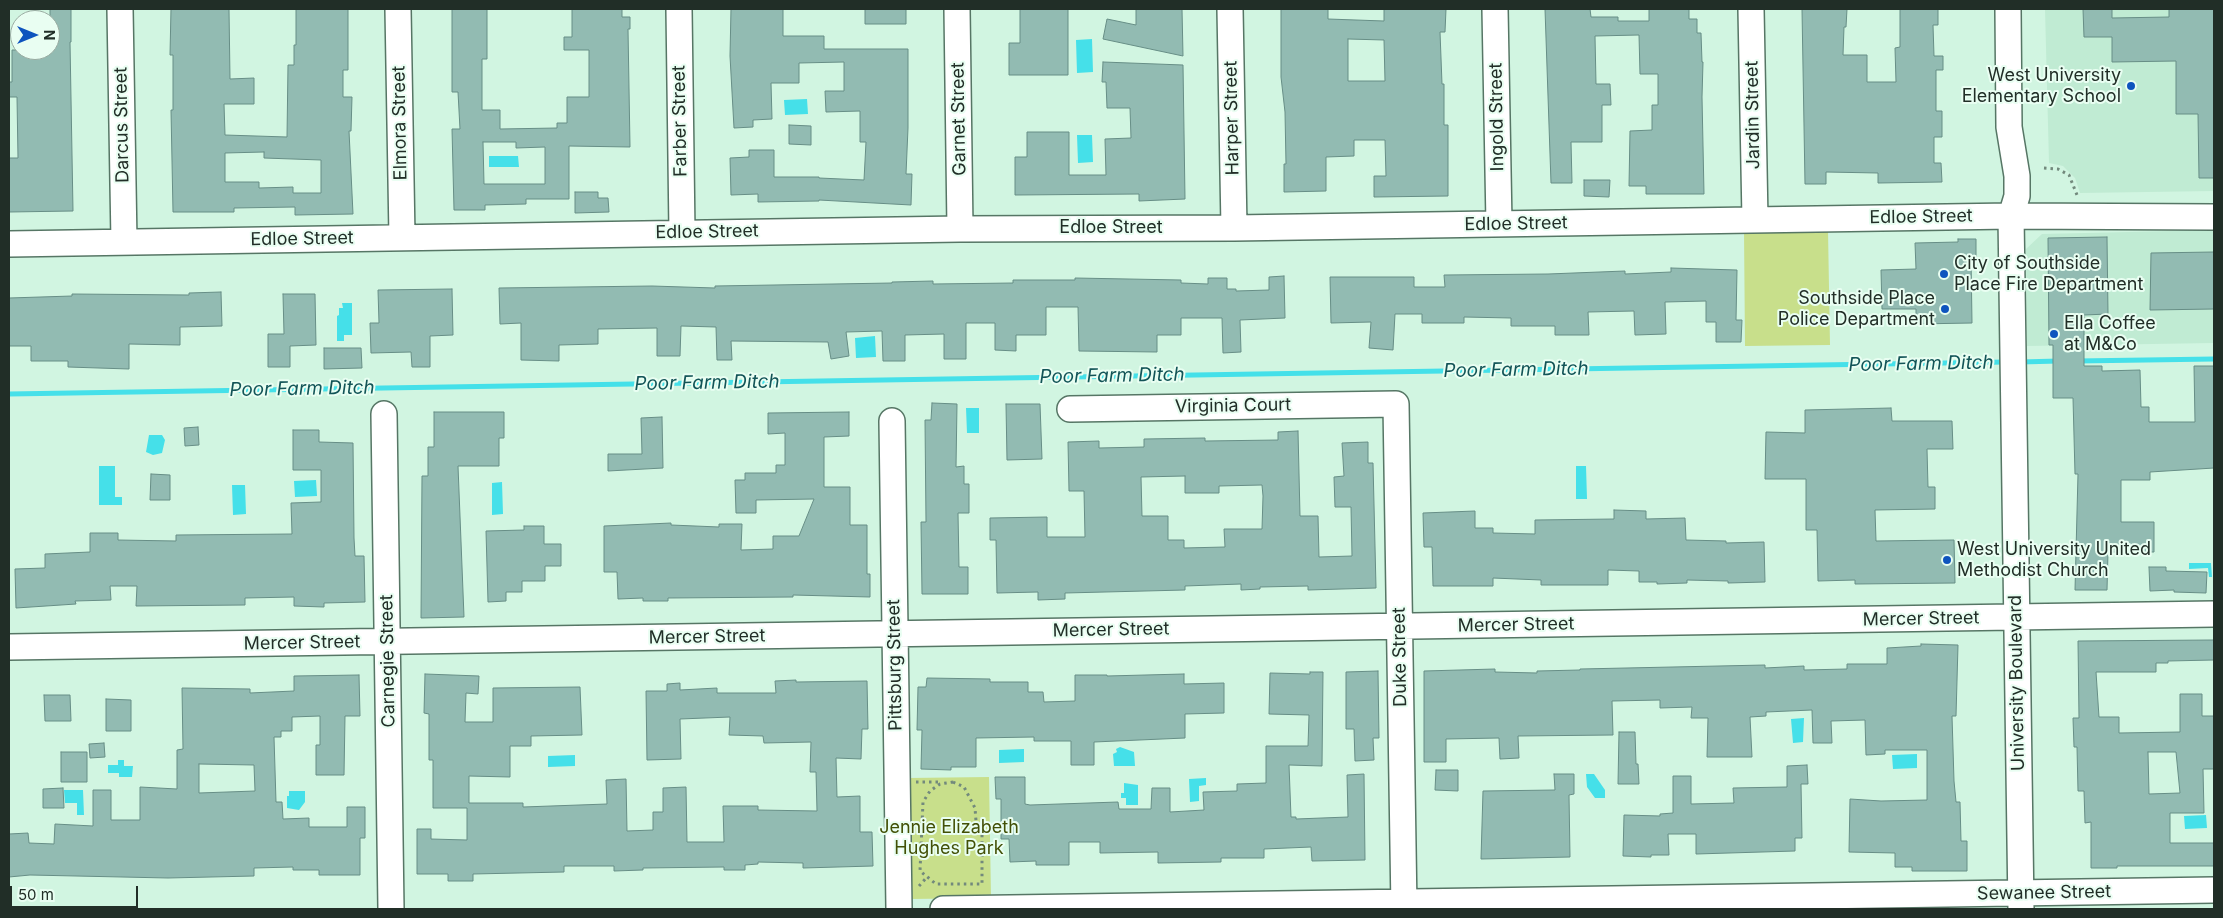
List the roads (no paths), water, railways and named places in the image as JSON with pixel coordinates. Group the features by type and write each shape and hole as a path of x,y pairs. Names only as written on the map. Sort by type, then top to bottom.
{"street":[{"name":"Darcus Street","path":"120,9 124,242"},
{"name":"Elmora Street","path":"398,9 402,237"},
{"name":"Farber Street","path":"678,9 682,233"},
{"name":"Garnet Street","path":"957,9 960,229"},
{"name":"Harper Street","path":"1230,9 1234,228"},
{"name":"Ingold Street","path":"1495,9 1499,224"},
{"name":"Jardin Street","path":"1752,9 1755,220"},
{"name":"University Boulevard","path":"2008,9 2009,127 2017,176 2017,196 2011,216 2021,901"},
{"name":"Edloe Street","path":"9,244 960,229 1234,228 2011,216 2214,217"},
{"name":"Virginia Court","path":"1070,409 1396,404"},
{"name":"Duke Street","path":"1396,404 1404,906"},
{"name":"Carnegie Street","path":"384,414 391,909"},
{"name":"Pittsburg Street","path":"892,421 899,909"},
{"name":"Mercer Street","path":"9,647 2214,614"},
{"name":"Sewanee Street","path":"943,909 2021,901 2214,890"}],"water":[{"path":"1092,39 1093,72 1077,73 1076,40"},
{"path":"807,99 808,114 785,115 784,100"},
{"path":"1077,135 1092,135 1093,162 1078,163"},
{"path":"489,156 518,156 519,167 489,167"},
{"path":"342,303 352,303 352,335 344,335 344,341 337,341 337,316 339,315 339,308 343,308"},
{"path":"875,336 876,357 856,358 855,338"},
{"path":"966,408 979,408 979,433 967,433"},
{"path":"149,435 162,435 165,440 162,453 153,455 146,452"},
{"path":"99,466 115,466 115,497 122,497 122,505 99,505"},
{"path":"1576,466 1586,466 1587,499 1576,499"},
{"path":"316,480 317,496 295,497 294,481"},
{"path":"502,482 503,514 492,515 492,483"},
{"path":"232,485 245,485 246,514 233,515"},
{"path":"2189,563 2211,563 2212,577 2209,577 2208,568 2189,569"},
{"path":"1804,718 1803,742 1793,743 1791,719"},
{"path":"1120,747 1134,752 1135,766 1114,766 1113,754"},
{"path":"1024,749 1024,762 999,763 999,750"},
{"path":"1917,754 1917,768 1893,769 1892,755"},
{"path":"575,755 575,766 548,767 548,756"},
{"path":"118,760 124,760 124,766 133,766 132,777 119,777 119,773 108,773 108,765 118,765"},
{"path":"1586,774 1594,774 1605,790 1605,798 1595,798 1587,787"},
{"path":"1206,778 1206,785 1199,786 1199,801 1190,802 1189,779"},
{"path":"1124,783 1138,785 1138,805 1126,805 1126,798 1121,798 1121,793 1124,793"},
{"path":"64,790 83,790 84,815 77,815 77,803 65,803"},
{"path":"289,791 305,791 305,802 299,810 287,808"},
{"path":"2206,815 2207,828 2185,829 2184,816"}],"waterway":[{"name":"Poor Farm Ditch","path":"2077,361 2214,359"},
{"name":"Poor Farm Ditch","path":"2020,362 2059,361"},
{"name":"Poor Farm Ditch","path":"9,394 2006,362"}],"place":[{"name":"West University Elementary School","path":"2131,86"},
{"name":"City of Southside Place Fire Department","path":"1944,274"},
{"name":"Southside Place Police Department","path":"1945,309"},
{"name":"Ella Coffee at M&Co","path":"2054,334"},
{"name":"West University United Methodist Church","path":"1947,560"}],"park label":[{"name":"Jennie Elizabeth Hughes Park","path":"949,838"}]}
